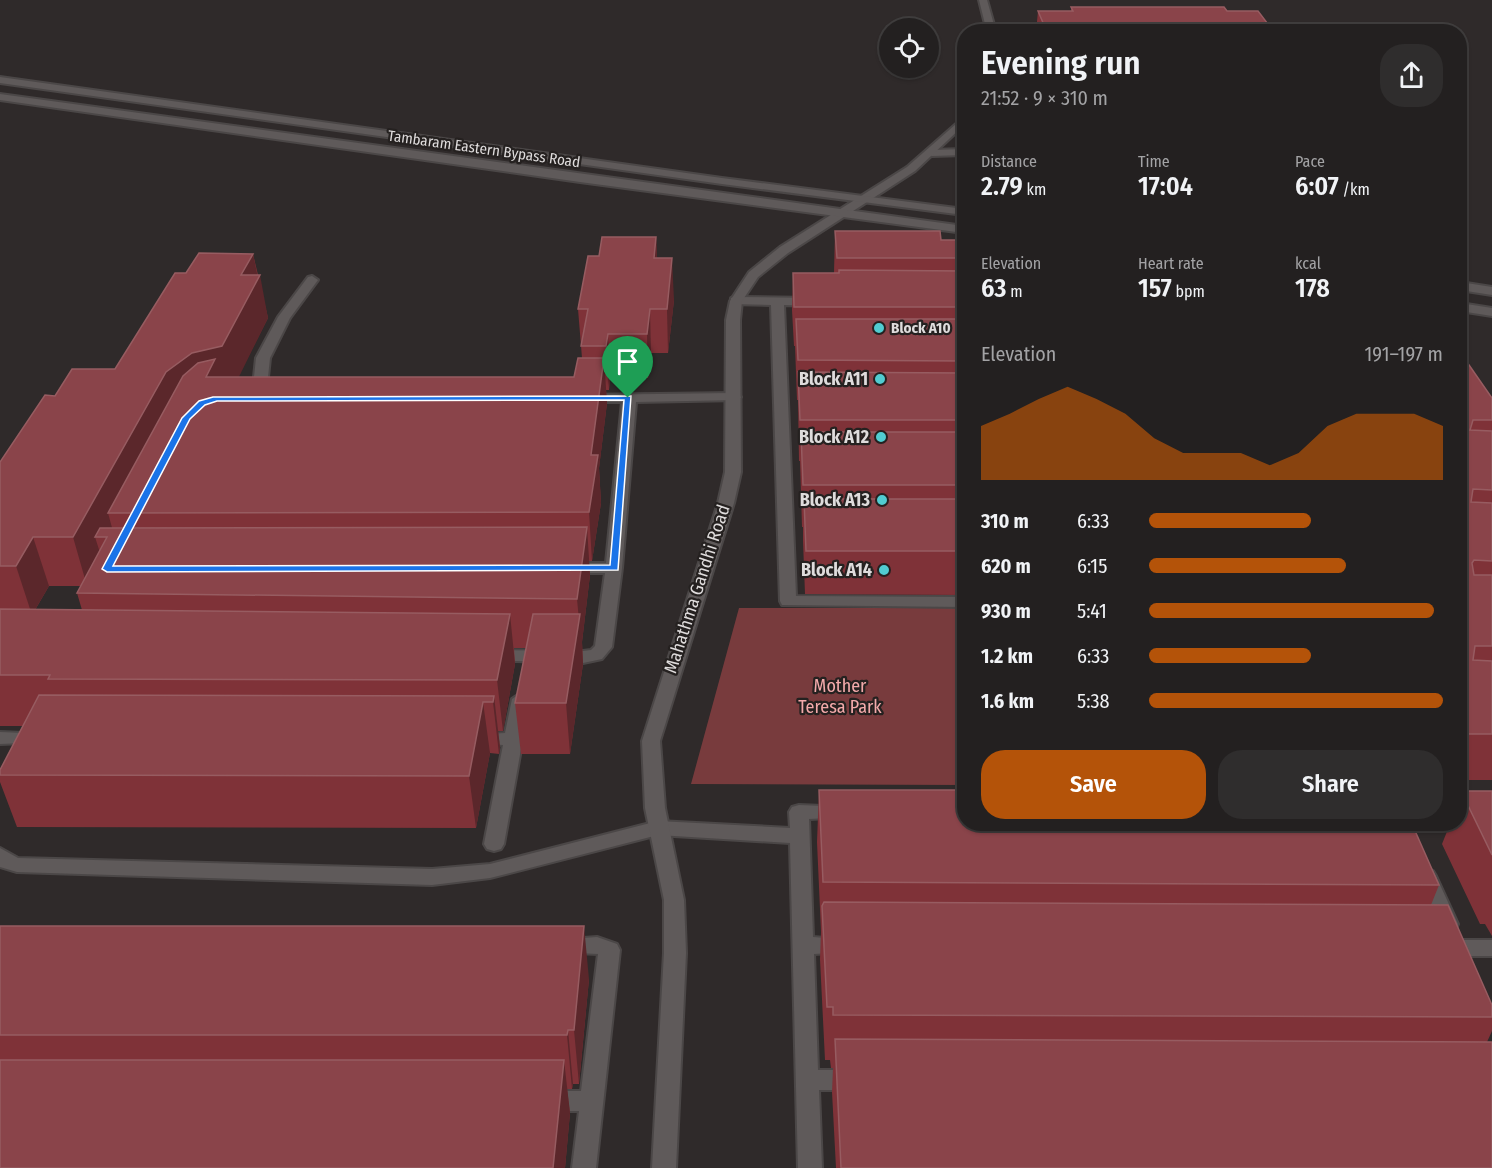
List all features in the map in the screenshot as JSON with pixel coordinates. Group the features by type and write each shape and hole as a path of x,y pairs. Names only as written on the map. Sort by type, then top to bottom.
{"street":[{"path":"983,0 990,24"},
{"name":"Tambaram Eastern Bypass Road","path":"0,80 957,211"},
{"name":"Tambaram Eastern Bypass Road","path":"0,97 957,229"},
{"path":"736,302 753,275 784,250 864,200 932,153 957,127"},
{"path":"932,153 957,152"},
{"path":"242,396 265,396 263,358 284,317 312,280"},
{"path":"1467,287 1492,291"},
{"path":"736,302 824,302"},
{"name":"Mahathma Gandhi Road","path":"664,1168 675,953 674,900 655,808 651,741 726,503 733,472 736,302"},
{"path":"777,302 785,352 791,534 788,601 957,602"},
{"path":"1467,308 1492,312"},
{"path":"565,398 734,397"},
{"path":"480,656 583,657 596,655 603,647 615,568 628,398"},
{"path":"555,568 615,568"},
{"path":"494,844 528,656"},
{"path":"0,738 60,738"},
{"path":"466,739 514,740"},
{"path":"810,1168 799,812 858,812"},
{"path":"0,855 6,861 17,865 432,877 490,871 658,828 800,836"},
{"path":"1417,855 1468,970"},
{"path":"549,946 597,945 609,950 584,1168"},
{"path":"803,945 863,946"},
{"path":"1423,948 1492,948"},
{"path":"807,1080 878,1080"},
{"path":"520,1101 591,1101"}],"green space":[{"name":"Mother Teresa Park","path":"739,608 957,608 957,785 691,784"}],"building":[{"path":"1071,7 1224,7 1227,11 1258,11 1268,24 1044,24 1038,11 1073,11"},
{"path":"835,231 940,231 941,240 957,240 957,258 837,258"},
{"path":"602,237 656,237 654,258 672,258 667,309 650,309 647,334 608,334 606,346 581,346 588,309 578,309 588,256 599,256"},
{"path":"199,253 253,254 241,275 260,275 222,346 192,353 166,372 73,537 33,537 16,566 0,566 0,462 45,395 55,396 72,369 115,369 175,273 186,273"},
{"path":"839,270 957,271 957,307 794,307 793,273 839,273"},
{"name":"Block A10","path":"796,319 957,319 957,361 798,360"},
{"path":"578,358 604,358 591,455 598,455 589,512 108,513 183,376 198,363 215,359 206,377 574,377"},
{"path":"1467,362 1492,398 1492,420 1473,420 1470,430 1492,431 1492,490 1473,489 1471,502 1492,503 1492,561 1474,560 1472,563 1474,575 1492,575 1492,646 1475,646 1473,660 1492,661 1492,734 1467,734"},
{"path":"798,372 957,373 957,420 800,420"},
{"path":"801,432 957,432 957,485 803,485"},
{"path":"804,499 957,499 957,551 806,551"},
{"path":"587,527 577,599 77,593 107,537 95,537 100,528"},
{"path":"0,609 510,614 497,680 48,679 50,675 0,675"},
{"path":"533,614 580,614 566,703 515,703"},
{"path":"39,695 494,696 493,702 483,702 469,776 0,775 0,770"},
{"path":"819,790 957,790 957,831 1415,831 1439,885 823,882"},
{"path":"1467,791 1492,791 1492,855 1467,803"},
{"path":"824,902 1448,905 1492,1005 1492,1017 833,1015 833,1007 827,1007 822,906"},
{"path":"0,926 584,926 574,1030 568,1030 567,1035 0,1035"},
{"path":"835,1039 1492,1042 1492,1168 841,1168"},
{"path":"0,1060 564,1060 553,1168 0,1168"}],"place":[{"name":"Block A10","path":"879,328"},
{"name":"Block A11","path":"880,379"},
{"name":"Block A12","path":"881,437"},
{"name":"Block A13","path":"882,500"},
{"name":"Block A14","path":"884,570"}],"route":[{"path":"233,396 628,398 615,568 107,569 186,418 202,403 233,396"}]}
